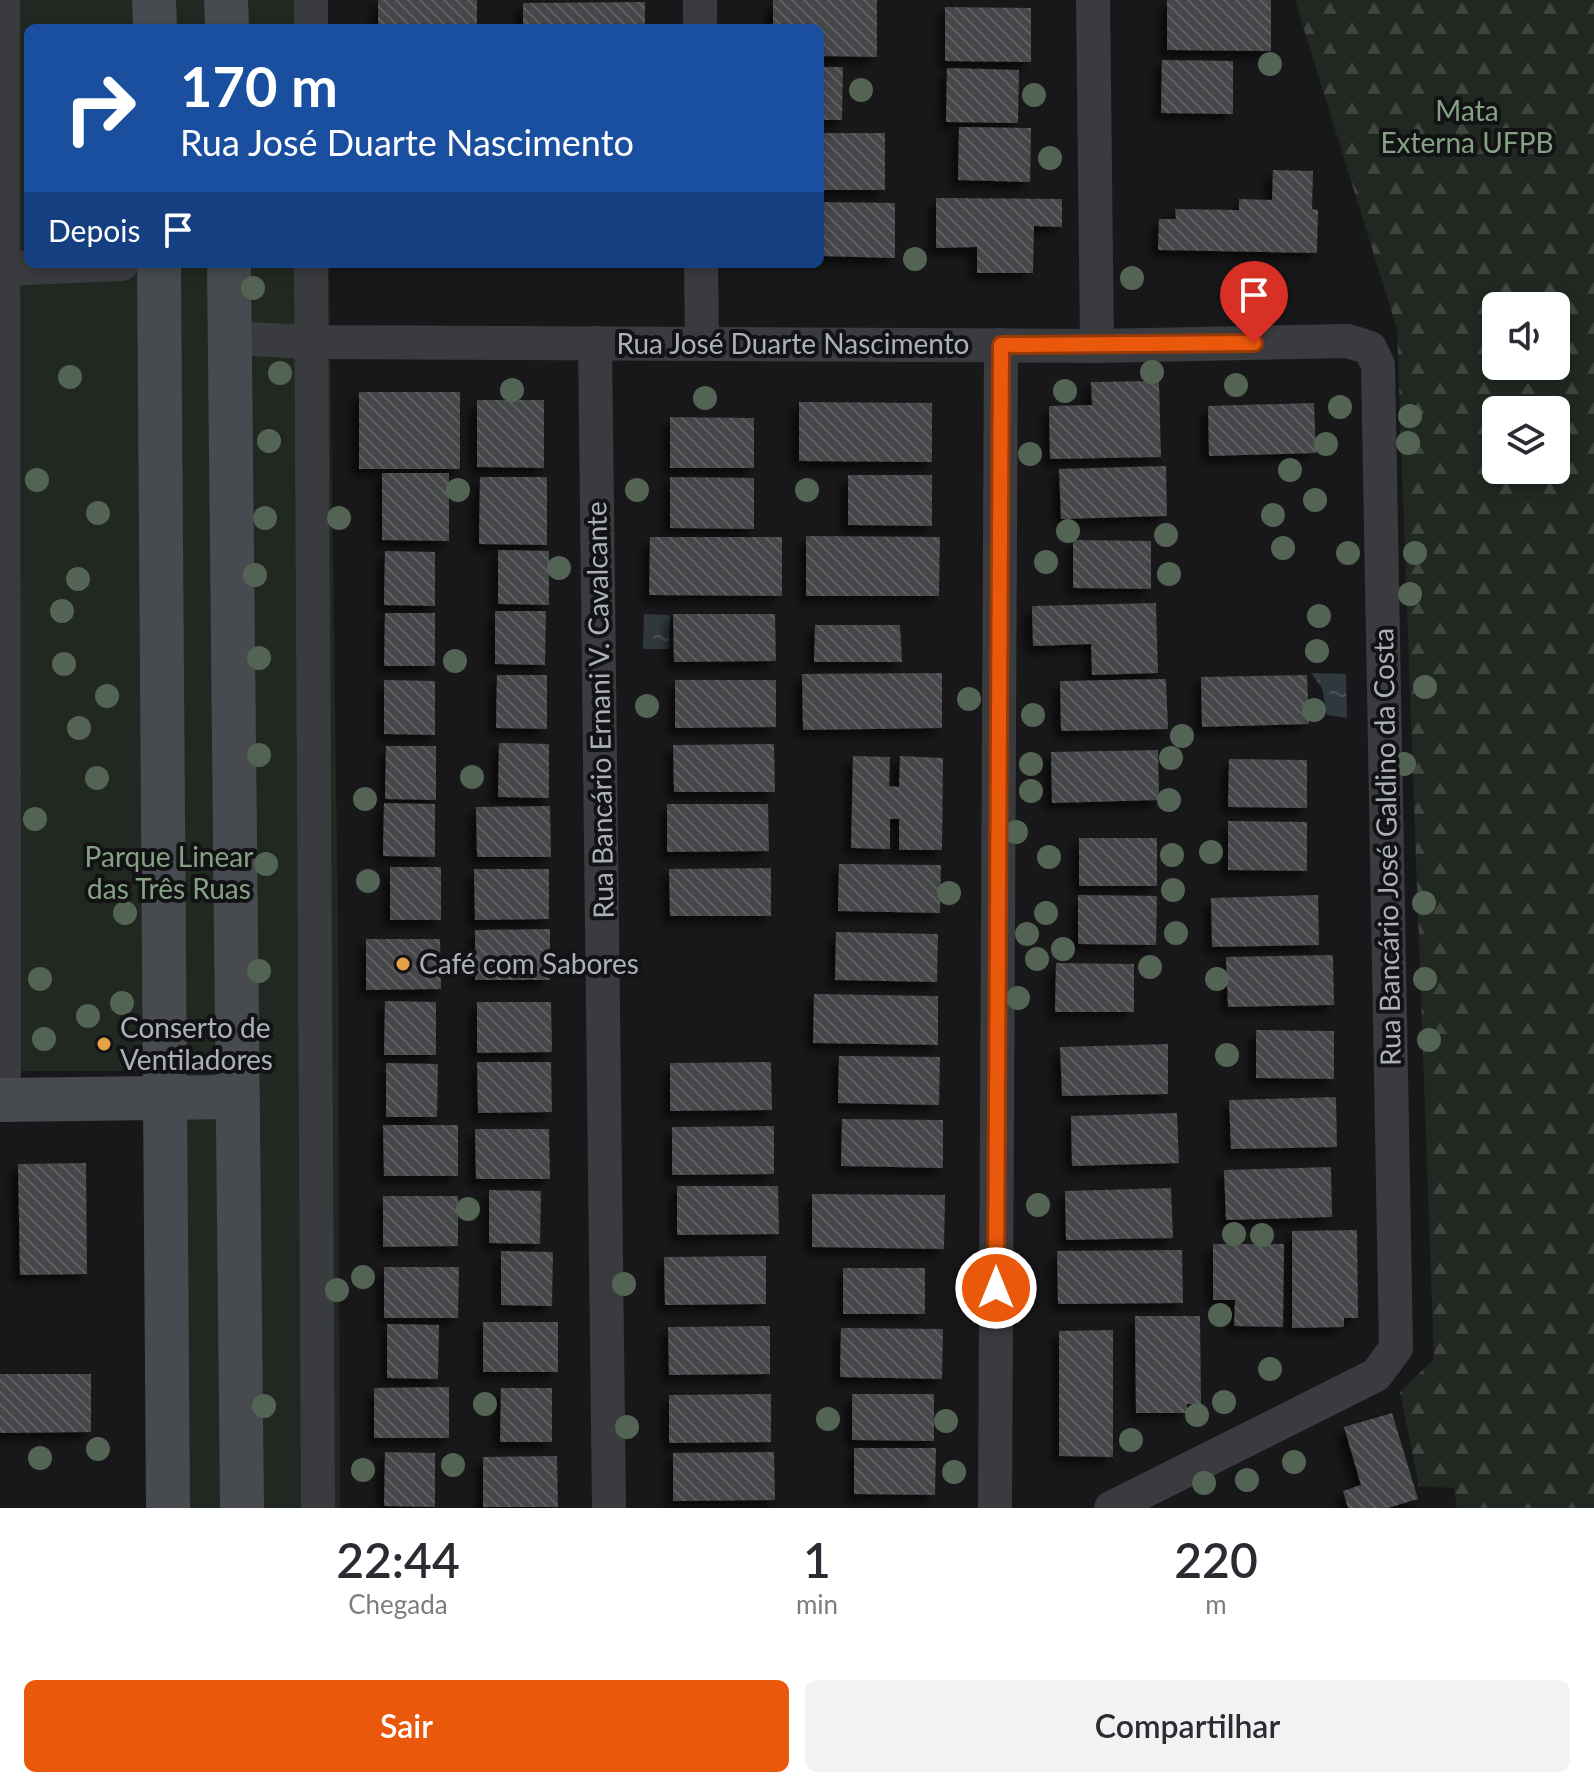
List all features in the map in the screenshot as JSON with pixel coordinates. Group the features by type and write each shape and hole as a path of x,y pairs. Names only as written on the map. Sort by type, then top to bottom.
{"main road":[{"path":"154,0 155,24"},
{"path":"226,0 227,24"},
{"path":"159,268 168,1096 168,1508"},
{"path":"229,268 242,1508"},
{"path":"2,1100 238,1097"}],"street":[{"path":"2,1100 3,0"},
{"path":"311,0 311,24"},
{"path":"700,0 700,24"},
{"path":"1093,0 1097,346"},
{"path":"3,269 27,268"},
{"path":"311,268 318,1508"},
{"path":"701,268 702,343"},
{"name":"Rua José Duarte Nascimento","path":"230,338 311,342 1097,346 1348,341 1370,348"},
{"name":"Rua Bancário Ernani V. Cavalcante","path":"595,343 609,1508"},
{"path":"995,1508 1001,345"},
{"name":"Rua Bancário José Galdino da Costa","path":"1111,1508 1376,1375 1396,1348 1378,365 1370,348"}],"green space":[{"name":"Parque Linear das Três Ruas","path":"0,0 325,0 325,24 24,24 24,268 329,268 338,925 340,1508 155,1508 150,1071 0,1071"},
{"name":"Mata Externa UFPB","path":"1295,0 1594,0 1594,1508 1457,1508 1454,1488 1419,1486 1400,1392 1434,1359 1397,329"}],"water":[{"path":"644,614 670,615 669,649 643,649"},
{"path":"1311,673 1346,674 1347,718 1327,715 1322,688"}],"building":[{"path":"378,0 477,0 477,24 378,24"},
{"path":"773,0 877,0 877,57 824,56 824,24 773,24"},
{"path":"1167,0 1271,0 1271,51 1167,50"},
{"path":"645,2 645,24 523,24 523,3"},
{"path":"945,7 1031,8 1031,62 945,61"},
{"path":"1162,60 1233,61 1233,114 1161,113"},
{"path":"824,67 843,67 842,120 824,120"},
{"path":"947,68 1019,70 1018,123 946,122"},
{"path":"959,127 1031,128 1030,182 958,180"},
{"path":"824,133 885,133 885,190 824,190"},
{"path":"1273,170 1313,171 1312,209 1318,210 1317,253 1158,250 1159,219 1176,219 1175,209 1239,210 1239,199 1272,200"},
{"path":"936,198 1062,199 1062,227 1034,226 1033,273 977,273 977,247 936,248"},
{"path":"824,202 895,203 895,258 824,256"},
{"path":"1159,381 1161,457 1050,459 1049,406 1092,405 1091,382"},
{"path":"359,392 460,392 460,469 359,469"},
{"path":"477,400 544,400 544,468 477,467"},
{"path":"799,402 932,403 932,462 799,461"},
{"path":"1314,403 1316,453 1209,456 1208,406"},
{"path":"670,417 754,418 754,468 670,468"},
{"path":"1166,466 1167,516 1061,519 1059,469"},
{"path":"382,473 449,473 449,541 382,540"},
{"path":"848,475 932,475 932,526 848,525"},
{"path":"480,477 547,477 547,545 479,544"},
{"path":"670,477 754,478 754,529 670,528"},
{"path":"806,536 940,537 939,596 806,596"},
{"path":"650,537 782,537 782,596 649,595"},
{"path":"1073,540 1151,541 1151,589 1073,588"},
{"path":"498,550 549,551 549,605 498,604"},
{"path":"385,551 435,552 435,606 384,605"},
{"path":"1156,603 1158,673 1092,675 1091,644 1033,646 1032,606"},
{"path":"495,611 546,611 545,665 495,664"},
{"path":"385,613 435,613 435,666 384,666"},
{"path":"673,614 775,614 776,661 674,662"},
{"path":"815,625 900,625 902,662 814,662"},
{"path":"942,673 942,728 803,730 802,674"},
{"path":"497,675 547,675 547,729 496,728"},
{"path":"1307,675 1309,724 1202,727 1201,677"},
{"path":"1166,679 1168,729 1061,731 1060,681"},
{"path":"384,680 435,681 435,735 384,734"},
{"path":"675,680 776,680 776,727 675,728"},
{"path":"499,743 549,744 549,798 498,797"},
{"path":"774,744 775,792 674,792 673,745"},
{"path":"386,746 436,746 436,800 385,799"},
{"path":"1158,750 1159,800 1052,803 1051,752"},
{"path":"853,756 890,757 889,786 899,787 900,756 943,758 942,850 899,850 899,819 890,819 890,849 851,848"},
{"path":"1229,759 1307,760 1307,808 1228,807"},
{"path":"384,803 435,804 435,857 383,856"},
{"path":"667,804 768,804 769,851 667,852"},
{"path":"550,806 551,857 477,857 476,807"},
{"path":"1228,821 1307,822 1307,871 1228,870"},
{"path":"1079,838 1157,838 1157,886 1079,886"},
{"path":"839,864 941,865 940,913 838,911"},
{"path":"390,867 441,867 441,920 390,920"},
{"path":"771,868 771,916 670,916 669,869"},
{"path":"474,869 549,869 549,919 475,920"},
{"path":"1078,895 1157,896 1156,945 1078,944"},
{"path":"1318,895 1319,945 1212,947 1211,898"},
{"path":"550,929 550,980 475,980 475,930"},
{"path":"836,932 938,934 937,982 835,980"},
{"name":"Café com Sabores","path":"366,939 440,939 441,989 366,990"},
{"path":"1333,955 1334,1005 1228,1007 1226,957"},
{"path":"1056,963 1134,964 1134,1012 1055,1012"},
{"path":"814,994 938,996 938,1045 813,1043"},
{"path":"385,1001 436,1002 436,1055 384,1055"},
{"path":"477,1002 551,1002 552,1052 477,1053"},
{"path":"1256,1030 1334,1031 1334,1079 1256,1078"},
{"path":"1168,1044 1168,1094 1062,1096 1060,1047"},
{"path":"839,1056 940,1057 939,1105 838,1103"},
{"path":"477,1062 551,1062 552,1112 478,1113"},
{"path":"771,1062 772,1110 670,1111 670,1063"},
{"path":"386,1063 438,1064 437,1117 386,1117"},
{"path":"1336,1097 1337,1147 1231,1149 1229,1100"},
{"path":"1177,1113 1179,1163 1072,1166 1071,1116"},
{"path":"842,1119 943,1120 943,1168 841,1166"},
{"path":"383,1125 458,1125 458,1176 384,1176"},
{"path":"774,1126 774,1174 672,1175 672,1127"},
{"path":"475,1129 549,1129 550,1179 476,1179"},
{"path":"86,1163 87,1274 20,1275 18,1164"},
{"path":"1331,1167 1332,1217 1226,1220 1224,1170"},
{"path":"677,1186 778,1186 779,1234 677,1235"},
{"path":"1171,1188 1173,1238 1066,1240 1065,1191"},
{"path":"489,1190 541,1191 540,1244 489,1243"},
{"path":"812,1194 945,1195 944,1249 812,1247"},
{"path":"383,1196 458,1196 458,1246 383,1247"},
{"path":"1357,1230 1358,1318 1344,1318 1344,1327 1292,1328 1292,1231"},
{"path":"1213,1244 1284,1244 1283,1327 1234,1326 1235,1300 1213,1300"},
{"path":"1182,1250 1183,1303 1058,1304 1057,1251"},
{"path":"501,1251 553,1252 552,1306 501,1305"},
{"path":"766,1256 766,1304 665,1305 664,1257"},
{"path":"384,1267 459,1267 458,1318 384,1318"},
{"path":"843,1268 925,1268 925,1314 843,1314"},
{"path":"1135,1316 1200,1316 1201,1404 1187,1404 1187,1413 1136,1413"},
{"path":"483,1322 558,1322 558,1372 483,1372"},
{"path":"387,1324 439,1325 438,1379 387,1378"},
{"path":"770,1326 770,1374 669,1375 668,1327"},
{"path":"841,1328 943,1329 942,1379 840,1377"},
{"path":"1113,1330 1113,1457 1059,1456 1059,1331"},
{"path":"0,1374 91,1374 91,1432 0,1433"},
{"path":"449,1387 449,1438 374,1438 374,1388"},
{"path":"501,1388 552,1388 552,1442 500,1442"},
{"path":"771,1394 771,1442 669,1443 669,1395"},
{"path":"852,1394 934,1394 934,1441 852,1440"},
{"path":"1392,1413 1418,1499 1388,1508 1348,1508 1343,1491 1361,1485 1344,1427"},
{"path":"854,1448 936,1448 935,1495 854,1494"},
{"path":"385,1452 435,1453 435,1507 384,1506"},
{"path":"774,1452 775,1500 673,1501 673,1453"},
{"path":"557,1456 558,1507 483,1507 483,1457"}],"place":[{"name":"Café com Sabores","path":"403,964"},
{"name":"Conserto de Ventiladores","path":"104,1044"}],"route":[{"path":"996,1288 1001,345 1254,343"}]}
